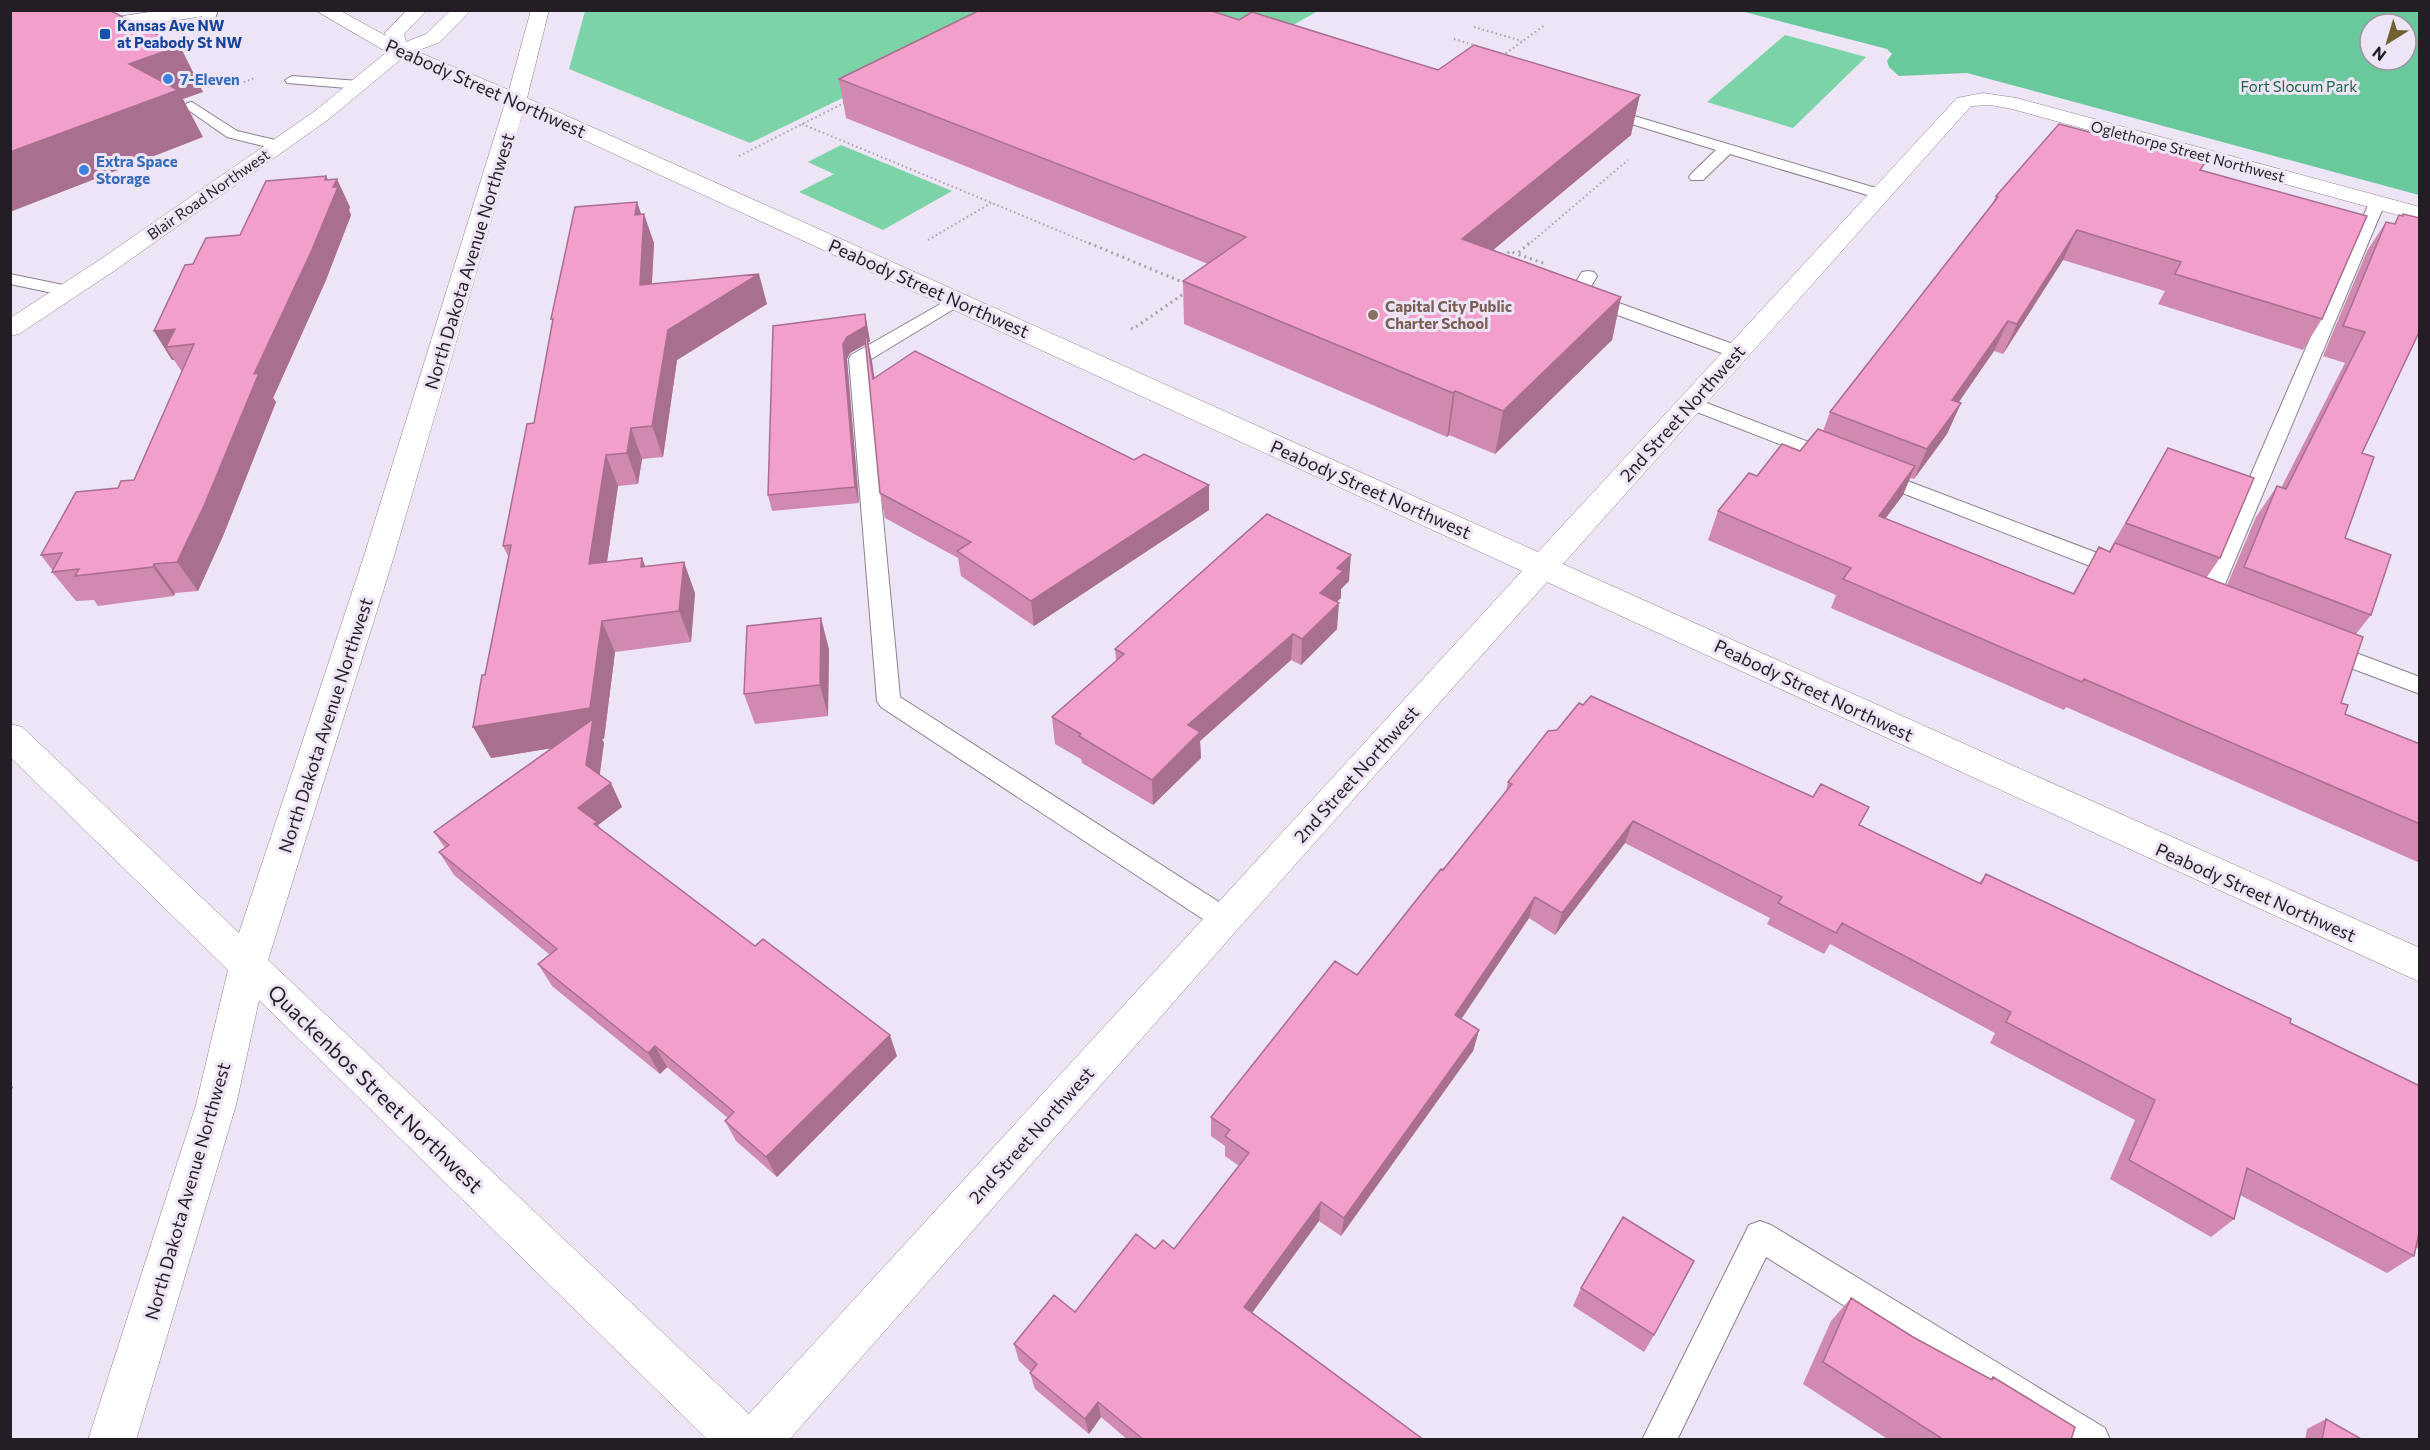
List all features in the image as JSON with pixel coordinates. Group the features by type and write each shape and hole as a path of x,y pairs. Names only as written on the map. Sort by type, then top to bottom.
{"street":[{"path":"45,15 80,10"},
{"name":"Peabody Street Northwest","path":"324,10 399,51 517,101 2420,966"},
{"path":"399,51 394,33 418,10"},
{"name":"Blair Road Northwest","path":"10,329 279,145 359,85 399,51 433,38 462,10"},
{"name":"North Dakota Avenue Northwest","path":"112,1440 216,1105 248,964 382,545 517,101 540,10"},
{"path":"10,39 207,15"},
{"name":"Oglethorpe Street Northwest","path":"1957,109 1974,99 2001,101 2420,214"},
{"name":"2nd Street Northwest","path":"757,1440 1224,919 1957,109"},
{"name":"Quackenbos Street Northwest","path":"10,736 742,1440"}],"lane":[{"path":"292,80 359,85"},
{"path":"192,106 232,134 279,145"},
{"path":"1591,107 1880,194"},
{"path":"1697,177 1727,148"},
{"path":"2206,603 2377,202"},
{"path":"1585,297 1580,290 1588,276"},
{"path":"10,279 67,291"},
{"path":"1533,279 1737,352"},
{"path":"956,300 858,359 889,701 1224,919"},
{"path":"1691,403 2140,578"},
{"path":"2184,595 2227,611"},
{"path":"2302,640 2420,686"},
{"path":"1659,1440 1760,1236 2092,1440"}],"path":[{"path":"1499,58 1545,25"},
{"path":"1474,27 1522,41"},
{"path":"1454,39 1504,54"},
{"path":"242,90 234,86 258,77"},
{"path":"754,148 853,98"},
{"path":"802,124 1194,286 1133,329 1125,326"},
{"path":"1533,279 1548,265 1517,254 1635,152"},
{"path":"920,244 992,202"}],"green space":[{"path":"585,11 1021,11 750,143 569,69"},
{"path":"1181,11 1318,11 1270,38"},
{"name":"Fort Slocum Park","path":"1741,11 2419,11 2419,195 1967,73 1899,76 1889,67 1887,61 1892,54 1887,49"},
{"path":"1785,35 1866,57 1793,128 1707,102"},
{"path":"841,145 952,191 883,230 799,192 834,174 808,162"}],"building":[{"path":"10,10 109,10 180,46 129,64 178,90 10,152"},
{"path":"980,10 1209,10 1239,20 1252,12 1438,70 1474,45 1640,95 1462,239 1621,297 1503,411 1455,391 1453,393 1183,281 1246,237 839,79"},
{"path":"2059,124 2205,163 2200,170 2367,216 2322,319 2175,274 2181,262 2077,230 2017,324 2008,321 1952,400 1961,403 1927,449 1830,412 1998,197 1996,196"},
{"path":"326,176 325,180 337,179 333,187 338,187 311,252 254,374 259,373 204,506 177,562 75,576 79,569 52,572 62,553 41,555 76,492 118,488 121,481 134,480 194,344 166,347 175,329 154,331 185,265 193,264 206,238 240,235 266,181"},
{"path":"637,202 635,215 644,214 640,285 759,274 668,330 652,426 631,428 627,453 606,455 589,564 642,558 641,567 684,562 679,611 602,621 590,708 473,727 482,675 485,675 511,545 503,546 527,424 534,423 553,319 551,319 575,207"},
{"path":"2403,214 2420,218 2420,330 2362,453 2374,457 2345,538 2391,555 2371,615 2244,567 2277,486 2286,489 2365,332 2343,326 2386,222 2395,224 2399,215 2403,216"},
{"path":"865,314 866,326 847,337 843,344 855,487 768,495 773,326"},
{"path":"867,337 873,379 915,351 1134,460 1144,454 1209,485 1031,601 957,551 971,542 880,493 865,338"},
{"path":"1818,429 1915,466 1879,516 2074,594 2099,547 2110,552 2115,543 2363,637 2341,703 2348,705 2345,714 2420,744 2420,824 2084,679 2082,682 1843,579 1851,568 1718,511 1749,473 1757,476 1782,444 1800,451"},
{"path":"2168,448 2254,478 2220,558 2126,523"},
{"path":"1267,514 1351,555 1337,568 1343,571 1320,593 1339,603 1302,639 1293,634 1188,725 1200,732 1152,780 1052,717 1124,654 1115,649"},
{"path":"821,618 820,685 744,694 747,626"},
{"path":"1591,696 1813,797 1821,784 1869,807 1859,825 1981,884 1986,874 2291,1019 2290,1023 2420,1086 2420,1228 2414,1256 2247,1168 2234,1219 2129,1160 2155,1100 2006,1022 2011,1012 1842,923 1836,933 1778,903 1782,897 1633,821 1562,913 1535,897 1455,1015 1479,1030 1344,1218 1321,1202 1244,1307 1424,1440 1144,1440 1098,1402 1085,1419 1030,1373 1037,1364 1014,1344 1054,1295 1075,1312 1136,1234 1155,1249 1163,1240 1174,1249 1249,1153 1225,1136 1230,1130 1211,1117 1335,961 1357,975 1512,784 1508,782 1548,731 1557,730 1579,703 1583,705"},
{"path":"593,719 586,765 611,783 578,808 597,822 594,824 755,946 763,939 890,1035 766,1157 725,1121 734,1112 655,1046 648,1053 538,964 557,949 439,852 449,845 434,832"},
{"path":"1623,1217 1694,1261 1654,1335 1581,1288"},
{"path":"1851,1298 1913,1337 1992,1380 1993,1377 2075,1427 2071,1440 1944,1440 1823,1362"},
{"path":"2326,1419 2363,1440 2322,1440"}],"place":[{"name":"Kansas Ave NW at Peabody St NW","path":"105,34"},
{"name":"7-Eleven","path":"168,79"},
{"name":"Extra Space Storage","path":"84,170"},
{"name":"Capital City Public Charter School","path":"1373,315"}]}
